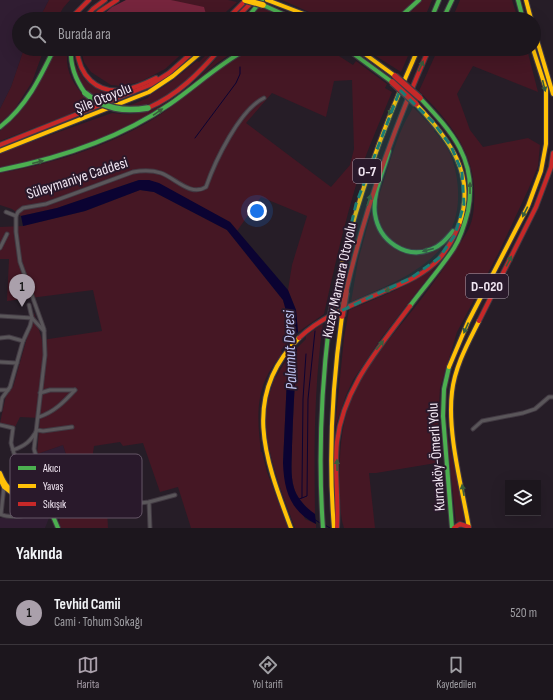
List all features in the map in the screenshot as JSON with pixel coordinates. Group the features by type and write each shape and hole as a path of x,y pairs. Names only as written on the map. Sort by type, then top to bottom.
{"main road":[{"path":"77,12 89,0"},
{"path":"90,12 105,0"},
{"path":"99,12 117,0"},
{"path":"234,12 246,0 262,3 280,12"},
{"path":"242,12 254,0"},
{"path":"406,12 419,0"},
{"path":"434,12 439,0"},
{"path":"446,12 452,0"},
{"path":"518,0 521,12"},
{"path":"526,0 529,12"},
{"path":"270,1 293,12"},
{"path":"270,1 299,12"},
{"path":"253,12 262,3"},
{"path":"541,52 553,94"},
{"path":"0,128 6,124 33,91 50,56"},
{"path":"71,56 74,74 86,93 96,101 111,109 125,111 148,108 167,99 185,86 214,56"},
{"path":"78,56 79,64 86,76 92,82 110,90 122,90 143,84 186,59"},
{"name":"Şile Otoyolu","path":"0,145 150,85 169,73 189,56"},
{"name":"Şile Otoyolu","path":"0,151 149,92 179,72 196,56"},
{"path":"0,170 43,161 73,152 136,125 170,104 222,64 235,56"},
{"path":"291,528 264,448 262,414 269,384 282,358 305,332 322,320 360,301 390,289 428,268 439,258 455,235 464,204 462,172 458,161 444,135 416,104 362,56"},
{"path":"337,528 336,457 344,408 351,390 376,351 455,247 468,215 471,183 467,163 449,130 420,98 395,76 363,56"},
{"name":"Kuzey Marmara Otoyolu","path":"322,528 319,469 320,418 323,369 334,298 344,249 356,204 368,168 379,137 415,56"},
{"name":"Kuzey Marmara Otoyolu","path":"334,528 336,518 330,439 333,377 346,292 366,209 393,132 426,56"},
{"name":"Kurnaköy-Ömerli Yolu","path":"453,528 443,416 444,389 450,363 465,329 528,206 542,171 548,124 546,89 535,56"},
{"path":"393,132 387,162 376,199 375,212 379,228 384,237 395,246 405,251 418,253 431,250 441,245 451,235 462,213"},
{"name":"Kurnaköy-Ömerli Yolu","path":"469,528 453,439 452,402 455,376 461,357 536,207 551,167 553,153"},
{"path":"0,473 5,484 10,489"},
{"path":"0,479 4,486 10,491"},
{"path":"55,518 58,528"},
{"path":"453,528 457,525 463,524 469,528"}],"street":[{"name":"Süleymaniye Caddesi","path":"35,454 34,449 39,417 40,393 45,355 44,331 20,262 16,232 16,216 18,212 23,208 46,204 142,170 160,173 191,189 199,190 206,186 225,146 241,119 258,101 264,98"},
{"path":"6,212 16,216"},
{"path":"0,248 7,234"},
{"path":"0,410 2,398 10,387 23,341 30,326 32,318 29,305"},
{"path":"0,316 32,318 44,331"},
{"path":"0,338 23,341"},
{"path":"0,362 18,363"},
{"path":"0,390 8,390"},
{"path":"39,417 49,413 61,404 75,390 50,390 40,393"},
{"path":"473,429 482,421 523,413 535,408 549,397 553,397"},
{"path":"0,425 13,428 11,444 13,454"},
{"path":"12,450 26,445 37,430 43,431 72,427"},
{"path":"4,486 0,514 10,516"},
{"path":"142,503 175,496"},
{"path":"149,502 150,528"}],"highlighted area":[{"path":"400,90 433,122 451,146 462,172 464,204 455,235 439,258 411,278 330,316 356,204"}],"shaded area":[{"path":"0,0 49,0 43,12 12,12 12,56 22,56 11,87 0,109"},
{"path":"49,0 70,0 61,12 43,12"},
{"path":"126,0 171,0 204,7 205,12 106,12 112,7"},
{"path":"171,0 228,0 237,2 226,12 194,12"},
{"path":"282,0 415,0 402,12 309,12"},
{"path":"421,0 432,0 427,12 410,12"},
{"path":"460,0 512,0 516,12 455,12"},
{"path":"259,8 263,8 272,12 256,12"},
{"path":"22,56 41,56 32,82 14,110 0,123 0,109 11,87"},
{"path":"52,56 67,56 69,73 72,79 78,89 91,103 68,115 0,141 0,131 19,113 39,83"},
{"path":"83,56 179,56 165,69 140,82 121,86 111,85 91,72 84,62"},
{"path":"205,56 211,56 188,80 166,97 153,103 126,107 148,98 197,61 199,62"},
{"path":"218,56 228,56 191,84"},
{"path":"239,56 339,56 353,65 356,61 387,84 385,88 392,92 365,157 356,184 324,314 298,332 296,310 288,290 292,265 307,216 261,197 237,231 230,222 149,180 139,180 57,208 21,216 12,209 0,205 0,173 64,158 107,143 164,112","holes":["352,80 354,149 350,165 331,187 246,123 272,93 326,117 334,81"]},
{"path":"376,56 408,56 401,72"},
{"path":"435,56 529,56 538,92 473,66 457,94 470,130 483,147 528,138 540,145 538,166 499,252 457,332 440,388 438,421 441,457 436,463 369,473 375,528 344,528 340,504 340,451 344,425 351,401 356,389 372,363 453,255 469,229 474,207 474,186 467,155 451,127 419,91"},
{"path":"73,61 85,80 94,87 102,91 122,93 101,100 86,89 82,84"},
{"path":"174,98 148,115 108,136 65,152 0,167 0,153 112,113 132,114 152,110"},
{"path":"413,107 435,130 434,131 449,152 455,169 458,192 456,216 446,237 438,244 427,249 417,250 406,248 397,244 389,237 379,218 378,206 380,192 394,148"},
{"path":"139,180 149,180 159,183 230,222 288,290 296,310 298,332 290,340 288,318 283,300 227,230 154,192 140,190 85,211 23,226 21,216 57,208"},
{"path":"140,190 154,192 227,230 283,300 288,318 290,340 281,350 282,353 264,383 259,402 258,422 261,452 288,528 191,528 178,487 160,492 143,443 123,446 120,442 94,446 93,454 66,454 63,445 37,454 40,418 20,417 15,427 0,423 6,395 13,387 34,313 42,340 102,331 93,290 7,301 9,259 0,259 0,227 23,226 85,211"},
{"path":"373,206 385,240 420,255 436,250 444,245 413,272 389,285 351,302 358,261"},
{"path":"440,262 382,337 353,380 346,395 335,428 344,338 349,310 408,284 419,278"},
{"path":"323,323 315,418 315,514 305,506 295,492 292,478 293,421 297,348 306,339 306,336"},
{"path":"297,348 292,434 292,478 297,495 305,506 315,514 316,524 307,519 294,506 287,491 284,473 283,463 288,357"},
{"path":"288,357 283,463 305,519 316,524 316,528 295,528 274,467 267,434 267,404 275,377"},
{"path":"446,428 466,520 456,522"},
{"path":"63,445 66,454 37,454"},
{"path":"0,518 49,518 45,528 0,528"},
{"path":"60,518 107,518 108,528 61,528 59,521"}],"waterway":[{"path":"195,138 236,83 240,74 240,67"},
{"path":"302,498 307,496 308,399 315,331"},
{"path":"299,499 302,498 303,399 306,354"},
{"name":"Palamut Deresi","path":"314,519 320,523"},
{"name":"Palamut Deresi","path":"325,525 330,528"}],"traffic: fast":[{"path":"252,12 262,0"},
{"path":"406,12 419,0"},
{"path":"434,12 439,0"},
{"path":"446,12 452,0"},
{"path":"518,0 521,12"},
{"path":"263,5 278,12"},
{"path":"0,127 25,101 38,81 50,56"},
{"path":"71,56 71,61 78,83 85,93"},
{"path":"0,170 45,160 89,146 110,137 151,116 170,104 217,68 235,56"},
{"path":"357,56 392,82"},
{"path":"85,93 99,103 115,108 131,110 148,108"},
{"path":"410,306 454,248 467,216 470,193 466,162 460,148 452,135 420,98"},
{"path":"389,151 375,198 375,214 378,224 388,240 395,246 404,250 422,252 435,248 444,242 453,231"},
{"path":"323,528 321,503 321,426 329,325"},
{"path":"449,367 444,389 443,416 452,528"},
{"path":"54,518 58,528"}],"traffic: slow":[{"path":"245,0 263,5"},
{"path":"267,0 299,12"},
{"path":"526,0 529,12"},
{"path":"541,54 553,94"},
{"path":"0,151 149,92 173,76 197,56"},
{"path":"368,56 395,76"},
{"path":"334,299 350,234 369,171 392,110 415,56"},
{"path":"449,367 468,322 528,206 541,171 546,144 546,89 535,56"},
{"path":"416,104 439,130 457,158 465,190 464,207 459,225"},
{"path":"334,528 331,448 333,396 342,316"},
{"path":"469,528 453,442 451,408 452,392 456,373 462,355 479,321"},
{"path":"291,528 273,478 267,454 264,430 264,406 269,383 281,360 299,338"},
{"path":"0,473 5,484 10,489"},
{"path":"0,479 4,487 10,492"}],"traffic: jam":[{"path":"77,12 89,0"},
{"path":"90,12 105,0"},
{"path":"99,12 117,0"},
{"path":"234,12 246,0"},
{"path":"242,12 254,0"},
{"path":"78,56 85,74 97,86 105,89 124,90 156,78"},
{"path":"0,145 150,85 169,73 188,56"},
{"path":"148,108 169,97 187,83 214,56"},
{"path":"346,292 371,199 392,138 426,56"},
{"path":"395,76 420,98"},
{"path":"392,82 416,104"},
{"path":"479,321 536,207 551,167 553,153"},
{"path":"299,338 329,316 408,281 428,269 445,251 459,225"},
{"path":"342,316 346,292"},
{"path":"329,325 334,299"},
{"path":"337,528 336,464 337,442 341,422 347,404 364,370 410,306"},
{"path":"454,528 460,524 469,527"}],"place":[{"name":"Tevhid Camii","path":"22,307"}]}
